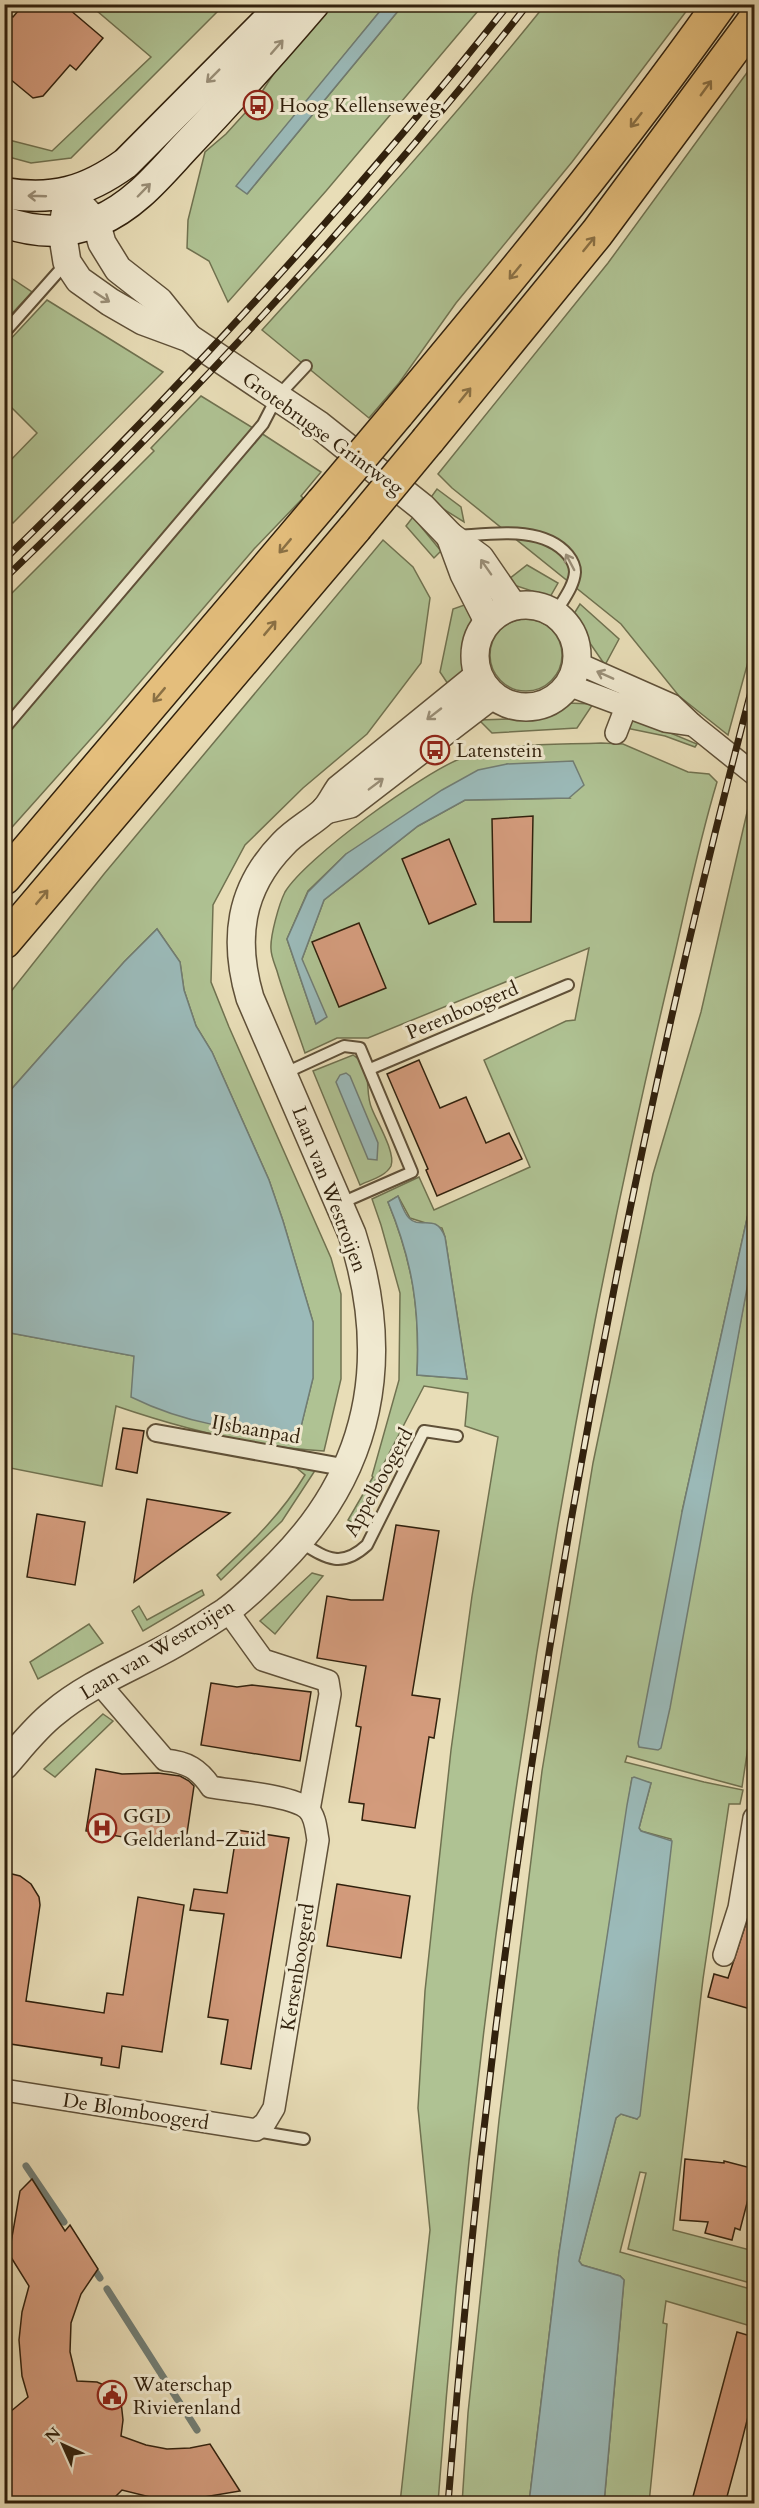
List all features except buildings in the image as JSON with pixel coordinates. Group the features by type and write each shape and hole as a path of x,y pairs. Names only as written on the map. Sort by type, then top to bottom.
{"highway":[{"path":"4,878 398,414 587,183 657,93 720,4"},
{"path":"4,942 355,528 597,233 754,21"}],"main road":[{"path":"4,192 54,196 94,183 126,163 284,4"},
{"path":"4,222 25,229 62,231 96,222 114,214 138,196 240,90 314,4"}],"street":[{"name":"Grotebrugse Grintweg","path":"69,192 96,222 102,243 118,269 159,301 189,338"},
{"path":"67,262 62,231 69,192"},
{"name":"Grotebrugse Grintweg","path":"67,262 79,280 110,302 143,321 189,338 319,425 422,507 450,536 480,558 513,606"},
{"name":"Grotebrugse Grintweg","path":"450,536 464,574 488,621"},
{"path":"513,606 535,606 555,614 564,621 575,641 573,674 555,698 538,706 509,705 485,686 475,662 475,647 480,633 488,621 513,606"},
{"path":"573,674 630,697 672,705 754,774"},
{"name":"Laan van Westroijen","path":"4,1767 50,1717 99,1683 165,1649 227,1610 255,1587 300,1542 320,1516 348,1468 359,1439 367,1402 372,1357 371,1326 364,1274 339,1204 250,998 243,975 241,924 252,889 270,860 284,843 325,810 339,789 485,686"},
{"path":"630,697 664,721 693,725"},
{"path":"616,733 630,697"},
{"name":"IJsbaanpad","path":"156,1433 348,1468"},
{"name":"Kersenboogerd","path":"227,1610 263,1660 328,1681 330,1694 309,1810 315,1822 318,1840 274,2108 260,2127"},
{"path":"99,1683 165,1760 183,1761 202,1773 211,1787 294,1801 309,1810"},
{"path":"724,1955 747,1910 754,1818"},
{"name":"De Blomboogerd","path":"4,2090 260,2127"}],"lane":[{"path":"4,333 67,262"},
{"path":"4,729 263,424 277,397 306,366"},
{"path":"450,536 505,534 544,537 564,551 575,568 574,576 555,614"},
{"name":"Perenboogerd","path":"370,1069 568,985"},
{"path":"283,1074 344,1047 360,1048 370,1069 412,1172 339,1204"},
{"name":"Appelboogerd","path":"300,1542 329,1559 339,1560 359,1552 367,1545 424,1431 457,1436"},
{"path":"260,2127 304,2139"}],"green space":[{"path":"90,5 224,5 71,158 31,163 5,156 5,139 52,151 151,57"},
{"path":"329,5 385,5 333,69 247,194 403,5 483,5 326,191 228,302 209,261 187,248 188,220 205,152 226,134 256,101 291,47"},
{"path":"545,5 691,5 572,162 456,303 399,383 369,418 262,330 441,129"},
{"path":"754,63 754,640 728,735 679,696 621,624 452,488 438,474 608,263"},
{"path":"5,274 32,292 4,321"},
{"path":"47,300 163,372 13,523 5,519 5,466 37,433 5,401 5,345"},
{"path":"201,396 253,428 5,722 5,600 154,451 151,448"},
{"path":"261,433 321,472 301,496 303,498 254,549 105,723 5,835 5,735"},
{"path":"437,489 461,507 464,522 429,500"},
{"path":"413,517 441,551 434,558 406,526"},
{"path":"383,540 413,567 430,598 421,663 367,734 303,788 245,845 213,905 211,982 331,1258 341,1294 341,1379 324,1451 271,1446 218,1436 116,1406 102,1486 5,1467 5,1332 134,1356 132,1397 299,1434 313,1378 313,1322 269,1180 212,1052 196,1026 184,990 180,962 157,929 124,962 9,1092 5,1105 5,999 104,874"},
{"path":"527,565 558,583 550,597 505,582"},
{"path":"473,602 472,630 464,671 450,687 440,672 453,609"},
{"path":"580,604 619,639 605,665 572,617"},
{"path":"526,619 546,625 556,635 562,655 556,675 546,685 526,691 506,685 496,675 490,655 496,635 506,625"},
{"path":"567,703 593,704 577,728 492,733 479,720 538,718"},
{"path":"632,717 697,744 695,747 665,736 626,728"},
{"path":"548,744 623,744 688,772 709,774 717,782 705,824 643,1091 614,1229 595,1321 543,1615 499,1910 481,2058 464,2206 438,2503 400,2503 430,2230 418,2108 425,1991 451,1750 472,1596 498,1437 465,1426 468,1393 424,1386 353,1523 348,1520 373,1477 399,1380 400,1293 372,1199 419,1177 434,1210 530,1167 484,1060 566,1021 575,1020 589,948 368,1038 337,1038 305,1053 273,960 271,943 275,920 283,897 297,877 340,838 444,766 462,758 496,749","holes":["507,764 569,798 465,800 418,826 324,900 302,959 316,1024 287,939 308,891 346,854","398,1196 410,1218 442,1228 467,1379 417,1375 418,1351 413,1287 404,1246 388,1202"]},
{"path":"751,795 754,798 754,1187 682,1512 713,1467 754,1250 754,1707 742,1787 627,1756 625,1762 743,1790 740,1804 729,1804 703,1979 673,2230 754,2251 754,2284 628,2249 646,2173 640,2172 620,2252 754,2290 754,2327 666,2301 663,2323 667,2324 649,2503 604,2503 624,2280 620,2276 582,2265 579,2261 616,2118 621,2114 637,2119 671,1839 641,1831 639,1828 651,1783 632,1778 559,2253 529,2503 462,2504 468,2413 499,2120 542,1771 593,1463 653,1174 701,1012"},
{"path":"353,1055 361,1061 367,1075 370,1103 389,1146 392,1160 391,1166 385,1173 360,1185 313,1071"},
{"path":"293,1465 316,1469 282,1521 221,1580 217,1575 253,1540 296,1490 305,1475"},
{"path":"312,1573 323,1576 275,1634 260,1621"},
{"path":"202,1590 204,1595 143,1631 132,1611 139,1606 147,1620"},
{"path":"89,1624 103,1643 38,1679 30,1662"},
{"path":"103,1714 113,1721 55,1777 44,1769"}],"water":[{"path":"385,5 403,5 247,194 236,186"},
{"path":"573,761 584,785 569,798 465,800 418,826 324,900 302,959 327,1017 316,1024 287,939 308,892 346,854 442,790 478,770 507,764"},
{"path":"157,929 180,962 184,990 196,1026 212,1052 269,1180 313,1322 313,1378 299,1435 213,1425 173,1414 131,1397 134,1356 5,1332 4,1105 9,1092 124,962"},
{"path":"346,1073 350,1076 378,1143 377,1160 368,1159 336,1082 340,1075"},
{"path":"754,1187 754,1250 670,1708 661,1748 658,1750 639,1747 682,1512"},
{"path":"398,1196 409,1218 418,1223 437,1225 445,1237 467,1379 417,1375 417,1329 413,1287 404,1245 388,1202"},
{"path":"634,1777 651,1783 639,1828 641,1831 672,1841 640,2116 637,2119 621,2114 616,2118 579,2261 582,2265 620,2276 624,2280 604,2503 529,2503 559,2253 627,1805"}],"waterway":[{"path":"26,2166 64,2222"},
{"path":"92,2266 100,2278"},
{"path":"107,2289 197,2430"},
{"path":"239,2499 242,2504"}],"railway":[{"path":"4,560 137,427 266,290 390,149 509,4"},
{"path":"4,579 142,442 276,301 405,155 528,4"},
{"path":"448,2504 468,2273 494,2043 525,1814 560,1585 601,1357 647,1130 698,905 754,680"}],"place":[{"name":"Hoog Kellenseweg","path":"258,105"},
{"name":"Latenstein","path":"435,750"},
{"name":"GGD Gelderland-Zuid","path":"102,1828"},
{"name":"Waterschap Rivierenland","path":"112,2395"}]}
